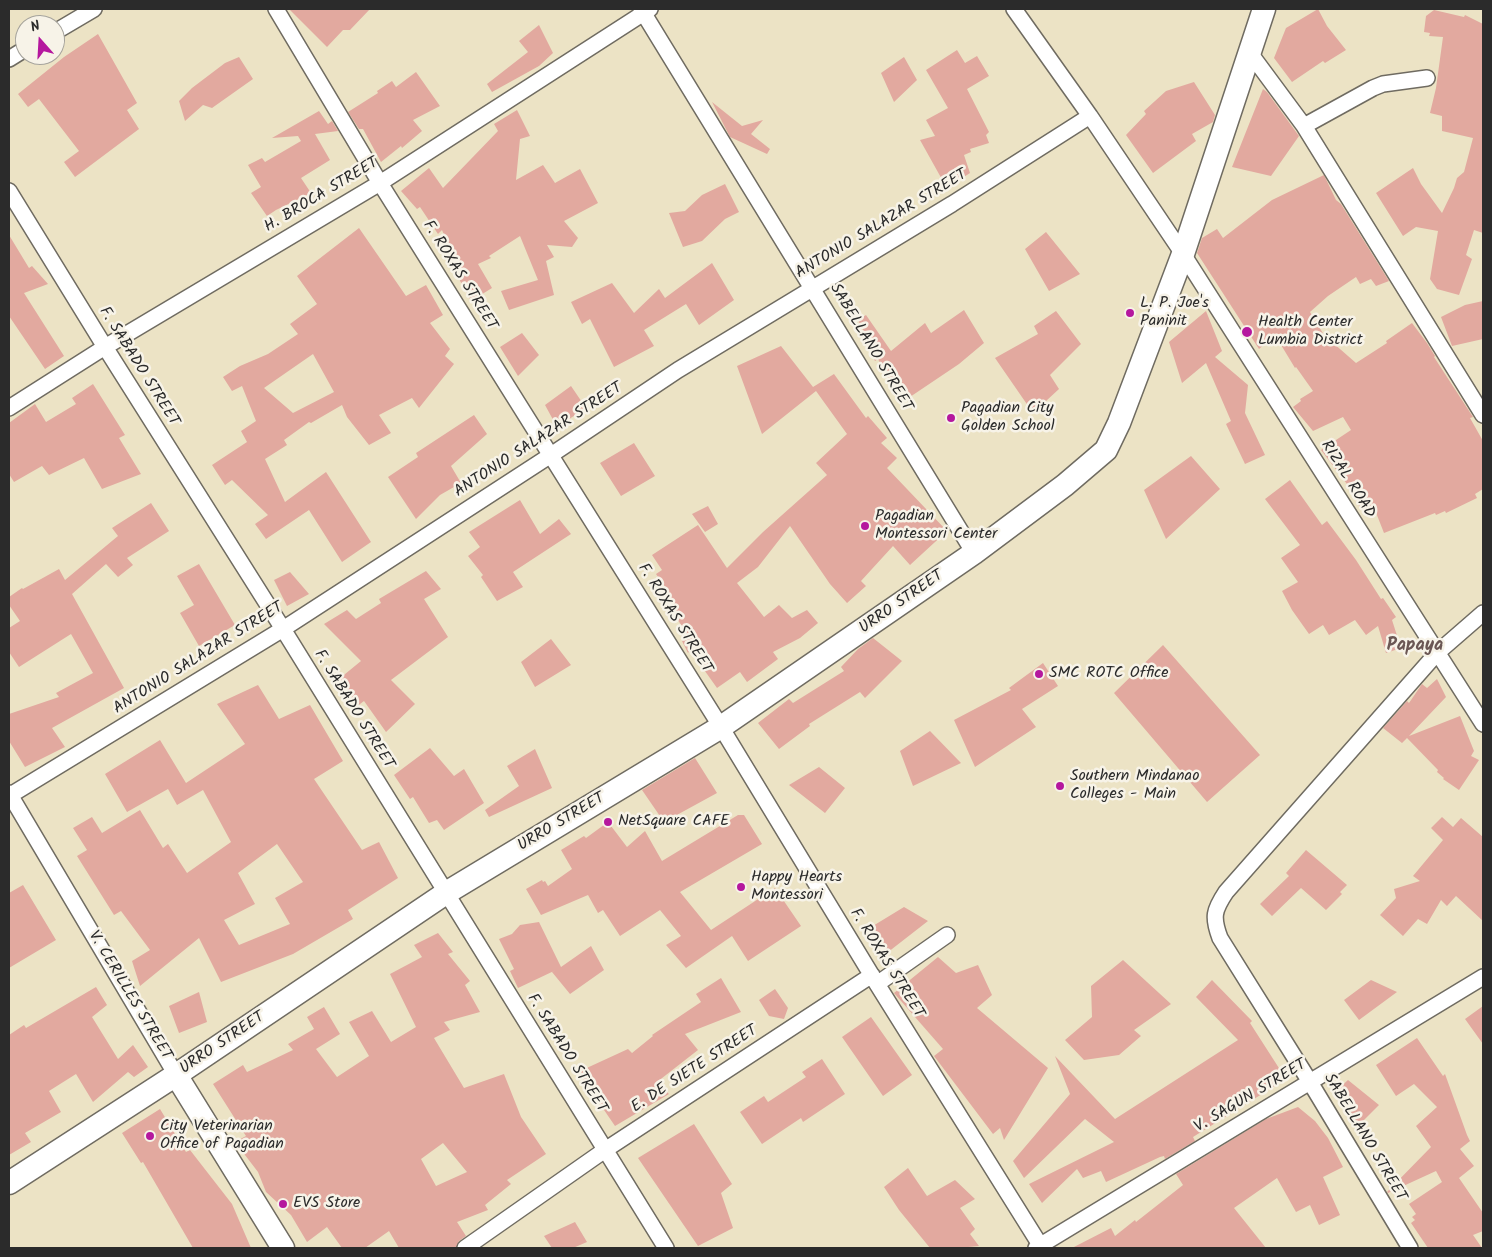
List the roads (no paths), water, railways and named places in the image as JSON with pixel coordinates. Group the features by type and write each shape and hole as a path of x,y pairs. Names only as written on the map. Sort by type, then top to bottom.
{"street":[{"path":"65,26 94,9"},
{"name":"F. ROXAS STREET","path":"276,9 380,183 721,727 1039,1247"},
{"name":"RIZAL ROAD","path":"1014,9 1090,116 1183,254 1483,724"},
{"path":"1183,254 1264,9"},
{"name":"H. BROCA STREET","path":"9,408 105,347 380,183 510,100 645,10"},
{"name":"SABELLANO STREET","path":"645,10 974,553"},
{"path":"1250,53 1304,126 1483,415"},
{"path":"1304,126 1373,88 1384,84 1427,78"},
{"name":"ANTONIO SALAZAR STREET","path":"9,795 283,629 678,370 952,204 1090,116"},
{"name":"F. SABADO STREET","path":"9,191 666,1248"},
{"name":"URRO STREET","path":"9,1183 176,1075 446,893 721,727 974,553 1065,485 1106,450 1119,423 1183,254"},
{"path":"1437,653 1483,612"},
{"name":"SABELLANO STREET","path":"1410,1248 1220,938 1215,916 1217,906 1226,892 1437,653"},
{"name":"V. CERILLES STREET","path":"9,795 176,1075 283,1248"},
{"name":"E. DE SIETE STREET","path":"465,1248 605,1150 947,935"},
{"name":"V. SAGUN STREET","path":"1039,1247 1483,977"}],"place":[{"name":"L. P. Joe's Paninit","path":"1130,313"},
{"name":"Health Center Lumbia District","path":"1247,332"},
{"name":"Pagadian City Golden School","path":"951,418"},
{"name":"Pagadian Montessori Center","path":"865,526"},
{"name":"SMC ROTC Office","path":"1039,674"},
{"name":"Southern Mindanao Colleges - Main","path":"1060,786"},
{"name":"NetSquare CAFE","path":"608,822"},
{"name":"Happy Hearts Montessori","path":"741,887"},
{"name":"City Veterinarian Office of Pagadian","path":"150,1136"},
{"name":"EVS Store","path":"283,1204"}],"district":[{"name":"Papaya","path":"1415,647"}]}
